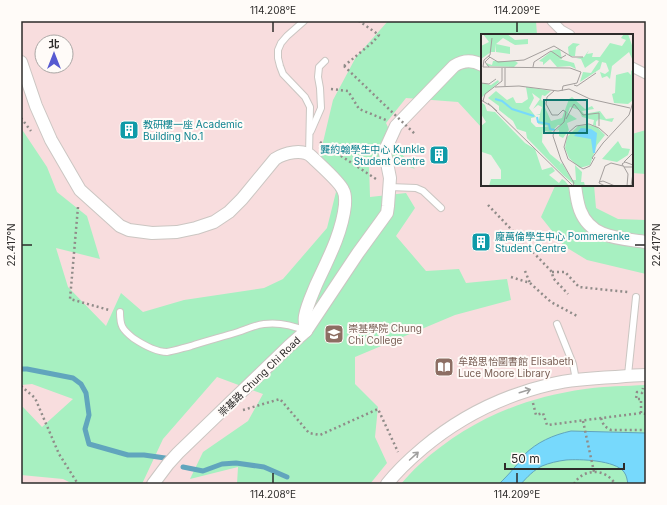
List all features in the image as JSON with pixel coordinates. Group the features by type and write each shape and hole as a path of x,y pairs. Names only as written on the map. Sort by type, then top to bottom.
{"street":[{"path":"552,21 560,30 568,34"},
{"path":"306,331 358,253 385,216 388,206 390,178 385,153 398,124 459,62 470,61 481,65"},
{"path":"21,62 36,106 51,140 80,190 120,226 129,230 143,233 177,232 187,231 214,222 229,212 242,199 279,156 294,152 309,154"},
{"path":"633,68 646,74"},
{"name":"崇基路 Chung Chi Road","path":"153,484 178,453 306,331 305,317 309,302 340,230 344,213 345,198 342,187 309,154"},
{"path":"575,186 580,211 585,220 597,232 606,236 646,242"},
{"path":"387,484 412,457 436,436 463,419 492,404 522,392 554,383 646,375"}],"lane":[{"path":"304,21 281,43 278,50 278,58 283,74 305,97 308,103 310,111 309,154"},
{"path":"310,135 321,108 318,77 319,67 324,61"},
{"path":"389,187 416,188 423,191 441,208"},
{"path":"628,376 634,295"},
{"path":"120,312 121,326 138,342 150,348 167,352 264,324 290,325 306,331"},
{"path":"557,324 573,364 576,380"}],"path":[{"path":"359,21 379,35 373,42 344,66 416,135"},
{"path":"320,88 348,91 360,109 398,124"},
{"path":"310,135 389,187"},
{"path":"80,190 70,299 120,312"},
{"path":"488,205 552,272 553,278 568,294"},
{"path":"525,271 530,283 550,302 577,316"},
{"path":"552,272 565,272 579,287 634,295"},
{"path":"511,277 530,283"},
{"path":"21,386 35,398 59,454 78,484"},
{"path":"640,413 641,399 636,399 637,392 642,393 643,387"},
{"path":"531,397 536,415 543,413 547,426 640,413 646,414"},
{"path":"219,413 224,417 280,399 309,433 320,435 378,409 400,456"},
{"path":"601,418 606,428 611,430 646,430"},
{"path":"583,421 594,472"},
{"path":"574,484 580,477 594,472 607,475 615,484"}],"shaded area":[{"name":"崇基學院 Chung Chi College","path":"21,21 646,21 646,484 21,484"}],"green space":[{"path":"388,21 536,21 537,34 481,34 481,127 458,102 406,98 386,123 399,151 415,169 401,164 369,165 370,197 406,193 415,208 396,236 426,271 459,269 466,283 507,279 511,300 455,315 355,357 355,384 378,407 375,437 387,463 370,484 237,484 238,467 190,479 203,452 248,421 263,394 217,377 163,439 142,484 73,484 63,479 21,475 21,408 23,407 42,427 73,399 32,384 21,385 21,128 47,167 57,192 87,216 100,259 56,248 68,287 106,326 121,293 143,312 184,300 264,288 283,279 327,228 336,192 320,155 333,100 356,57"},
{"path":"646,130 646,174 633,173 633,134"},
{"path":"555,186 594,186 596,208 618,219 646,220 646,274 587,260 564,246 541,217"},
{"path":"646,385 646,484 401,484 417,466 457,435 496,414 517,405 539,398 585,389"}],"water":[{"path":"571,431 646,433 646,484 628,484 624,472 613,465 588,460 566,460 542,466 521,484 499,484 524,455 534,446 552,437"}],"waterway":[{"path":"21,369 73,378 81,384 86,393 89,415 85,429 89,444 128,455 144,455 165,458"},
{"path":"183,467 203,471 222,464 236,463 264,467 287,477"}],"place":[{"name":"教研樓一座 Academic Building No.1","path":"129,130"},
{"name":"龔約翰學生中心 Kunkle Student Centre","path":"439,155"},
{"name":"龐萬倫學生中心 Pommerenke Student Centre","path":"481,242"},
{"name":"崇基學院 Chung Chi College","path":"334,334"},
{"name":"牟路思怡圖書館 Elisabeth Luce Moore Library","path":"444,367"}]}
